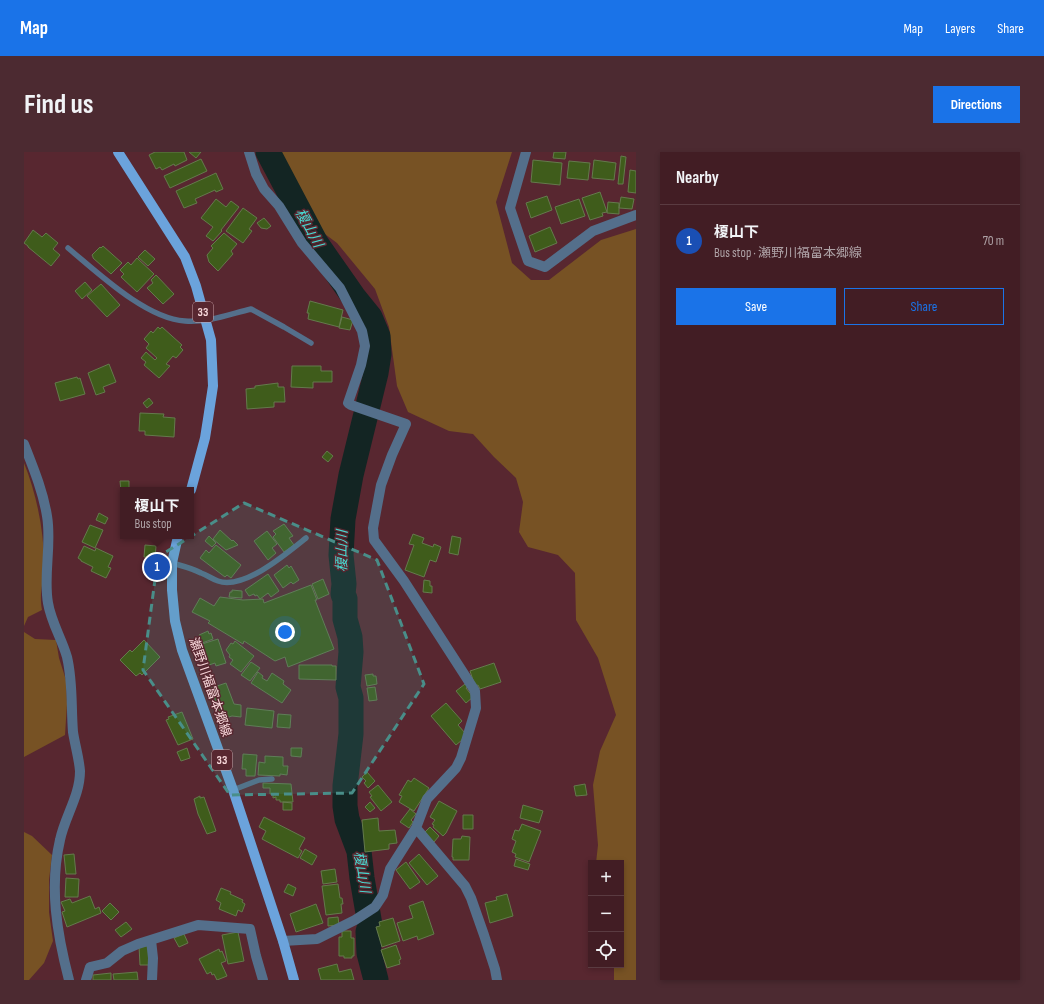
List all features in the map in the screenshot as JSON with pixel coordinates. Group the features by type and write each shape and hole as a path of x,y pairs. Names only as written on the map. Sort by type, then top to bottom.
{"main road":[{"name":"33","path":"118,152 185,256 196,286 211,340 213,386 205,438 192,487"},
{"name":"瀬野川福富本郷線","path":"177,539 172,563 172,590 175,621 182,650 232,790 283,941 294,980"}],"street":[{"path":"249,152 256,174 264,189 279,206 302,243 340,288 362,331 365,346 361,365 348,403 406,424 381,485 373,528 374,540 404,581 475,692 476,708 461,758 456,768 427,799 416,828 390,868 383,895 375,907 355,920 317,939 283,941"},
{"path":"526,152 510,208 528,261 545,267 593,231 636,215"},
{"path":"24,444 38,483 47,516 49,553 46,592 48,605 61,638 70,671 73,693 74,733 80,769 79,788 65,821 60,841 54,889 60,946 69,980"},
{"path":"416,828 465,886 471,898 486,941 497,980"},
{"path":"86,980 90,967 107,963 122,951 138,944 198,925 250,929 263,980"},
{"path":"151,940 152,980"}],"lane":[{"path":"68,248 102,277 125,294 169,319 186,321 205,320 251,309 311,343"},
{"path":"172,563 192,568 218,581 232,583 256,574 306,538"},
{"path":"232,790 260,780 272,779"}],"highlighted area":[{"path":"244,503 377,560 424,684 352,793 230,795 143,670 158,557"}],"shaded area":[{"path":"270,152 512,152 496,202 512,263 531,280 549,280 601,240 636,229 636,980 614,980 614,968 624,968 624,860 596,860 598,845 593,785 600,751 616,715 598,658 576,620 575,573 558,555 528,547 519,532 523,502 516,478 473,434 449,431 408,412 397,386 389,327 375,289 337,243 290,208 270,164"},
{"path":"24,463 33,488 42,529 44,570 41,594 42,610 28,617 24,626"},
{"path":"24,632 35,639 56,640 59,658 66,680 67,704 65,735 24,757"},
{"path":"24,832 32,836 52,855 49,880 49,912 53,941 44,963 29,980 24,980"}],"building":[{"path":"155,152 184,152 187,160 162,170 160,167 156,169 149,155"},
{"path":"189,152 201,152 196,158"},
{"path":"554,152 566,152 565,159 553,158"},
{"path":"621,156 626,157 623,184 618,184"},
{"path":"201,159 207,171 170,188 164,176"},
{"path":"533,160 562,163 560,185 531,182"},
{"path":"594,160 616,163 614,180 592,178"},
{"path":"569,161 590,163 588,180 567,178"},
{"path":"630,170 636,171 636,193 628,192"},
{"path":"216,173 223,189 216,192 215,190 195,199 197,203 184,208 176,191"},
{"path":"600,192 607,212 602,213 603,216 590,220 582,198"},
{"path":"547,196 552,210 531,218 526,203"},
{"path":"621,197 634,199 632,209 619,208"},
{"path":"216,199 226,207 231,201 239,207 213,241 206,236 213,227 201,218"},
{"path":"579,199 585,216 561,224 555,207"},
{"path":"608,202 619,203 619,214 607,213"},
{"path":"243,208 257,218 249,229 252,231 243,243 226,231"},
{"path":"264,218 271,226 267,229 261,228 257,223"},
{"path":"550,227 557,243 535,252 529,236"},
{"path":"33,230 42,237 46,233 58,243 53,249 60,255 51,266 24,243"},
{"path":"224,233 237,244 231,251 233,254 218,271 209,262 207,255 213,248 211,246"},
{"path":"103,246 122,263 111,274 93,258 92,255"},
{"path":"145,250 155,259 148,266 138,257"},
{"path":"137,258 154,274 137,292 121,277 124,274 120,270 128,262 131,265"},
{"path":"156,275 174,294 163,304 147,288 153,283 151,280"},
{"path":"85,282 92,290 82,299 75,291"},
{"path":"101,284 120,305 107,317 87,296"},
{"path":"310,301 343,310 339,327 308,319 309,313 307,313"},
{"path":"342,317 353,320 350,330 339,328"},
{"path":"158,327 160,329 162,327 182,345 180,347 183,350 176,358 173,356 166,364 170,366 159,378 144,365 146,362 141,358 146,352 155,360 157,358 146,348 149,344 144,339 151,331 153,333"},
{"path":"109,364 116,382 103,387 105,392 96,395 88,373"},
{"path":"292,366 321,366 321,371 332,371 332,382 313,382 313,388 291,387"},
{"path":"77,377 78,379 80,378 85,394 60,401 55,383"},
{"path":"278,383 278,387 284,387 285,402 274,402 274,407 247,409 246,389 255,388 255,386"},
{"path":"149,398 153,403 147,408 143,403"},
{"path":"140,413 164,414 163,417 175,418 174,437 145,435 145,431 139,431"},
{"path":"327,451 333,456 328,462 322,457"},
{"path":"120,481 129,481 129,487 121,487"},
{"path":"99,513 108,518 105,524 96,520"},
{"path":"284,524 293,536 289,538 294,545 284,552 273,537 276,534 273,531"},
{"path":"90,525 103,530 95,548 82,542"},
{"path":"220,530 238,545 226,550 213,539"},
{"path":"267,531 277,544 272,548 276,553 268,560 254,541"},
{"path":"413,534 424,538 422,543 433,547 434,544 441,547 436,562 430,560 424,577 405,570 414,545 409,544"},
{"path":"209,536 216,543 212,547 205,541"},
{"path":"452,536 461,538 458,555 449,553"},
{"path":"145,545 156,546 155,558 144,557"},
{"path":"216,545 241,565 231,578 227,575 225,577 200,558 206,550 209,553"},
{"path":"84,546 95,551 96,548 113,556 108,567 111,568 106,578 91,571 93,567 78,558"},
{"path":"287,565 289,568 291,566 299,580 293,584 291,582 283,588 274,575"},
{"path":"268,574 279,591 271,597 268,593 260,599 254,594 249,596 245,590"},
{"path":"323,579 329,594 318,599 312,584"},
{"path":"424,580 430,581 432,593 423,592"},
{"path":"311,585 317,600 315,600 334,649 288,667 285,657 275,661 244,641 243,644 208,623 210,621 192,612 200,598 214,606 220,597 243,600 263,599 264,603"},
{"path":"232,590 242,591 242,598 229,597"},
{"path":"208,631 209,634 211,633 213,639 202,643 199,635"},
{"path":"218,639 226,663 216,666 215,663 209,665 202,644"},
{"path":"144,640 160,657 142,675 140,673 136,676 120,660 130,650 132,652"},
{"path":"235,641 254,656 241,672 230,664 233,660 229,657 230,655 226,650 231,643 233,644"},
{"path":"251,662 260,668 250,681 241,675"},
{"path":"494,663 501,682 480,689 478,685 475,686 470,671"},
{"path":"299,665 336,666 336,680 299,679"},
{"path":"258,672 263,676 262,678 267,681 272,673 284,681 283,684 291,690 282,703 251,683"},
{"path":"373,674 373,676 376,676 377,684 367,686 365,675"},
{"path":"226,683 234,704 241,705 241,717 232,716 222,719 211,688"},
{"path":"465,684 468,687 466,688 473,697 466,703 456,691"},
{"path":"375,687 377,700 369,701 367,688"},
{"path":"446,703 462,721 458,725 465,733 462,740 456,745 431,716"},
{"path":"247,708 274,711 272,728 245,725"},
{"path":"182,712 193,739 178,745 166,720 169,719 168,717"},
{"path":"278,714 291,715 290,728 277,727"},
{"path":"187,748 190,758 181,761 177,752"},
{"path":"291,748 302,748 301,757 291,756"},
{"path":"243,754 257,755 255,776 246,776 246,769 242,769"},
{"path":"265,756 283,757 283,766 288,766 287,775 258,775 259,762 265,763"},
{"path":"367,772 375,781 368,788 364,783 366,781 362,777"},
{"path":"414,778 429,788 414,811 399,802 402,796 399,795 408,780 411,782"},
{"path":"263,783 291,784 293,802 280,802 280,800 276,800 276,797 273,798 273,794 270,794 270,788 263,788"},
{"path":"585,784 587,795 576,796 574,786"},
{"path":"378,785 392,802 381,811 370,797 372,796 369,792"},
{"path":"200,796 200,798 204,797 216,831 207,834 198,814 194,799"},
{"path":"439,801 457,811 443,836 433,827 434,825 432,824 435,820 430,817"},
{"path":"283,802 292,803 292,810 283,810"},
{"path":"370,802 375,808 370,812 365,807"},
{"path":"523,805 543,811 539,823 520,818"},
{"path":"410,809 416,814 411,820 413,822 409,828 400,822"},
{"path":"463,815 473,815 473,829 463,829"},
{"path":"264,817 305,838 299,849 302,851 298,858 262,839 266,831 259,827"},
{"path":"378,818 379,831 395,830 397,843 389,844 389,849 365,852 362,820"},
{"path":"522,824 541,831 529,862 515,857 516,854 512,852 516,841 512,839 515,830 519,831"},
{"path":"430,827 439,836 434,842 424,833"},
{"path":"462,836 470,837 469,860 453,860 453,839 461,839"},
{"path":"305,849 317,856 312,865 300,858"},
{"path":"74,854 76,874 66,874 64,855"},
{"path":"419,854 438,876 427,885 409,863"},
{"path":"516,859 530,864 528,870 514,866"},
{"path":"406,862 420,882 410,889 396,870"},
{"path":"335,869 337,882 323,884 321,871"},
{"path":"66,878 79,879 78,897 65,897"},
{"path":"288,884 296,888 293,896 284,892"},
{"path":"338,884 340,898 342,898 343,904 341,904 342,913 326,915 322,886"},
{"path":"221,888 231,892 230,894 243,900 242,902 245,904 242,912 238,910 236,916 219,909 221,903 216,900"},
{"path":"507,894 513,916 490,923 485,903 497,900 496,897"},
{"path":"90,896 95,909 99,907 101,913 67,927 62,912 65,911 61,902 70,899 72,903"},
{"path":"423,901 434,934 418,940 417,936 403,941 397,923 413,918 409,906"},
{"path":"110,903 119,912 111,920 102,911"},
{"path":"316,904 323,923 296,932 290,914"},
{"path":"338,917 339,925 328,926 328,918"},
{"path":"393,918 400,941 382,947 376,927 380,926 379,922"},
{"path":"126,922 132,929 121,937 115,930"},
{"path":"342,931 351,931 351,938 354,938 354,956 352,956 352,958 344,958 344,956 339,956 339,937 342,937"},
{"path":"238,932 244,961 228,964 222,935"},
{"path":"184,934 188,943 179,947 174,938"},
{"path":"396,945 401,959 399,960 400,964 387,968 381,950"},
{"path":"139,946 149,946 149,965 140,965"},
{"path":"219,949 220,952 222,951 226,961 221,963 227,976 217,980 211,972 207,974 199,959"},
{"path":"337,964 339,972 351,969 354,980 321,980 318,969"},
{"path":"137,972 138,980 114,980 113,974"},
{"path":"111,973 111,980 93,980 93,975"}],"waterway":[{"name":"榎山川","path":"268,152 316,243 353,296 370,317 378,336 379,354 376,373 351,475 343,519 341,555 344,584 343,594 345,599 345,619 350,637 351,652 348,687 351,698 351,734 345,786 345,806 347,819 359,851 370,925 368,932 369,953 376,980"}],"place":[{"name":"榎山下","path":"157,567"}]}
